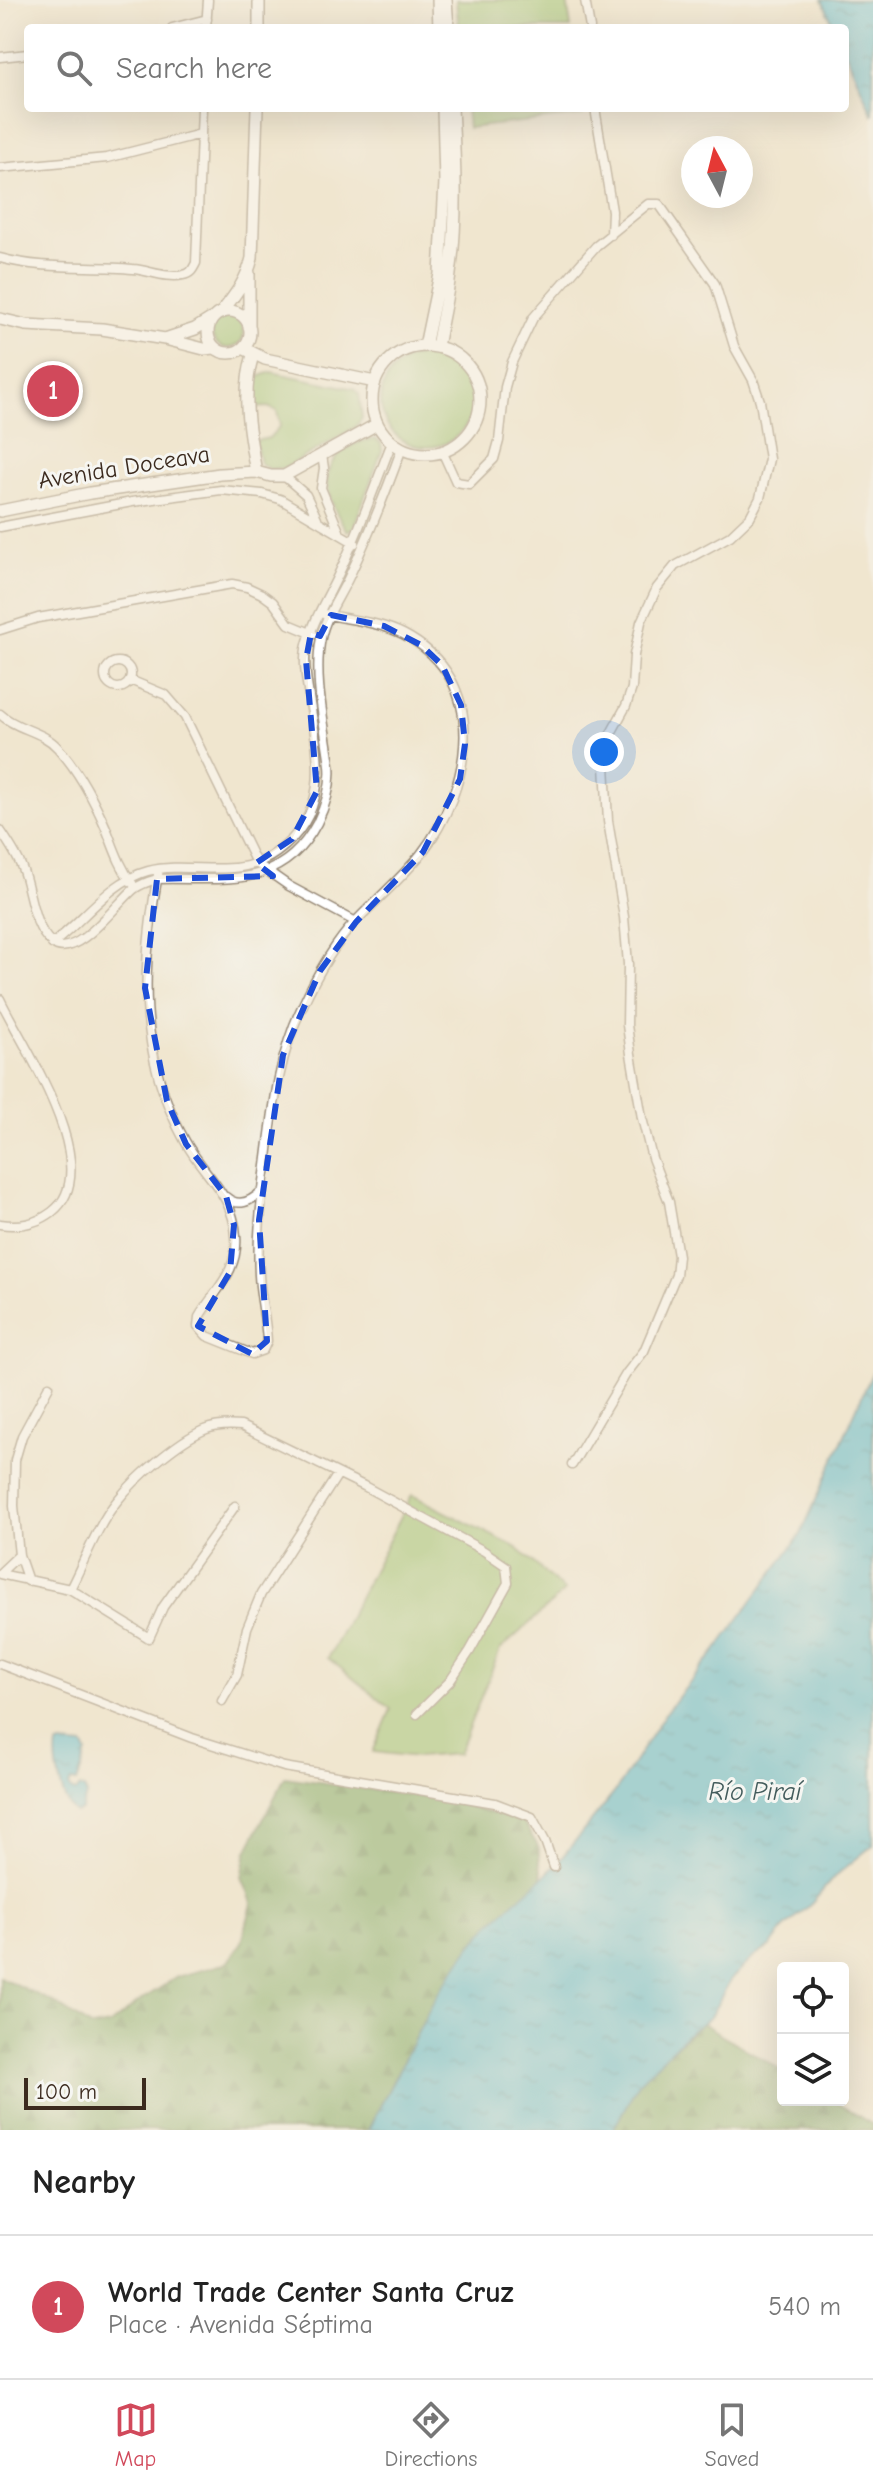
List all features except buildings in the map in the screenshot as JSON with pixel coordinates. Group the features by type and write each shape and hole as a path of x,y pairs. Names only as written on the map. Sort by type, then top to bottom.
{"main road":[{"path":"259,0 259,24"},
{"path":"438,0 439,24"},
{"path":"446,0 448,24"},
{"path":"256,472 247,418 246,376 257,112"},
{"path":"431,347 440,274 445,182 443,112"},
{"path":"431,347 450,273 455,168 452,112"},
{"path":"215,348 208,334 217,316 249,272"},
{"path":"165,339 195,329 217,316 235,312 246,320 249,327"},
{"path":"0,319 26,325 102,329 165,339 195,348 215,348 228,353 248,351 375,382"},
{"path":"431,347 451,353 464,362 479,389 480,405 468,434 456,444 429,454 397,445 377,424 372,396 381,371 400,353 431,347"},
{"path":"284,476 377,424"},
{"name":"Avenida Doceava","path":"0,511 90,493 220,474 256,472 284,476"}],"street":[{"path":"206,23 208,0"},
{"path":"585,0 589,24"},
{"path":"0,57 24,54"},
{"path":"0,258 27,265 137,269 176,276 192,271 196,263 202,112"},
{"path":"596,112 612,211 611,235"},
{"path":"0,168 107,158 201,134"},
{"path":"442,451 456,482 469,484 483,472 494,459 505,387 512,362 533,318 572,276 584,257 648,204 659,204 715,284 734,346 753,380 760,401 769,459 760,498 750,517 730,536 675,566 657,588 641,622 634,655 632,688 626,706 604,746 608,821 624,917 628,964 627,1025 631,1054 642,1118 652,1158 669,1202 678,1256 676,1275 644,1351 626,1374 572,1465"},
{"path":"52,944 129,879 159,869 213,871 256,863 279,852 292,839 309,814 317,791 318,758 306,660 311,633 397,445"},
{"path":"0,830 21,865 41,927 52,944 61,948 76,944 136,888 157,879 220,881 268,872 302,846 326,801 330,769 320,682 321,636 363,547 397,445"},
{"path":"322,455 321,488 339,531"},
{"path":"284,476 306,495 317,518"},
{"path":"306,495 321,488"},
{"path":"0,527 221,490 280,499 363,547"},
{"path":"0,630 38,618 232,584 262,594 273,602 289,624 321,636"},
{"path":"226,1196 234,1225 236,1249 230,1272 202,1311 198,1326 207,1336 252,1354 263,1350 267,1341 259,1277 259,1220 272,1111 283,1055 301,1008 320,971 356,922 417,858 448,812 460,779 465,724 454,684 442,665 421,645 384,626 320,613"},
{"path":"130,680 166,695 185,717 256,863 356,922"},
{"path":"0,714 15,725 42,735 62,753 89,795 116,858 136,888"},
{"path":"159,869 145,988 154,1055 167,1101 186,1144 231,1201 241,1203 254,1199 262,1191"},
{"path":"0,999 60,1118 70,1173 65,1196 51,1213 29,1224 0,1224"},
{"path":"28,1581 19,1555 14,1506 15,1460 22,1436 49,1386"},
{"path":"70,1589 117,1500 157,1464 204,1430 221,1425 241,1426 484,1551 506,1566 508,1583 470,1651 450,1681 417,1714"},
{"path":"222,1701 237,1675 247,1628 261,1594 338,1474"},
{"path":"0,1574 70,1589 149,1638 163,1607 235,1506"},
{"path":"0,1574 19,1555"},
{"path":"0,1664 192,1738 284,1767 495,1803 532,1817 554,1867"}],"highlighted area":[{"path":"331,615 384,626 421,645 442,665 461,705 465,744 460,779 423,852 356,922 320,971 283,1055 259,1220 267,1341 252,1354 198,1326 230,1272 234,1225 226,1196 186,1144 167,1101 145,988 157,879 273,876 256,863 292,839 317,791 306,660 311,633 320,636"}],"green space":[{"path":"456,0 567,0 570,24 459,24"},
{"path":"466,112 582,112 582,115 468,128"},
{"path":"228,316 239,321 244,332 239,343 228,348 217,343 212,332 217,321"},
{"path":"427,355 445,358 460,368 470,383 473,401 470,419 460,434 445,444 427,447 409,444 394,434 384,419 381,401 384,383 394,368 409,358"},
{"path":"271,372 355,389 359,394 362,418 356,427 285,468 270,469 260,463 255,441 269,438 280,426 277,411 268,407 251,408 253,379"},
{"path":"376,439 381,443 382,451 353,528 347,531 335,510 328,488 330,467 350,447"},
{"path":"412,1495 517,1548 565,1591 500,1650 458,1754 417,1757 373,1752 391,1709 328,1658"},
{"path":"285,1777 445,1800 523,1822 538,1846 542,1880 438,1993 368,2130 0,2130 0,1977 53,2002 92,2028 110,2025 177,1977 227,1963 242,1942 252,1903 242,1877 247,1851"},
{"path":"702,2023 777,2067 777,2106 842,2106 873,2125 873,2130 613,2130 638,2083"}],"water":[{"path":"822,0 873,0 873,116 849,60 849,24 833,24"},
{"name":"Río Piraí","path":"873,1371 873,1845 834,1877 812,1903 783,1929 771,1946 731,1979 710,2017 687,2034 638,2083 613,2130 368,2130 438,1993 468,1950 493,1921 554,1867 615,1792 666,1712 715,1652 801,1534"},
{"path":"57,1746 84,1746 87,1753 77,1782 71,1781 69,1786 76,1792 80,1787 85,1790 81,1811 76,1813 67,1801 60,1782 56,1753"}],"place":[{"name":"World Trade Center Santa Cruz","path":"53,391"}]}
